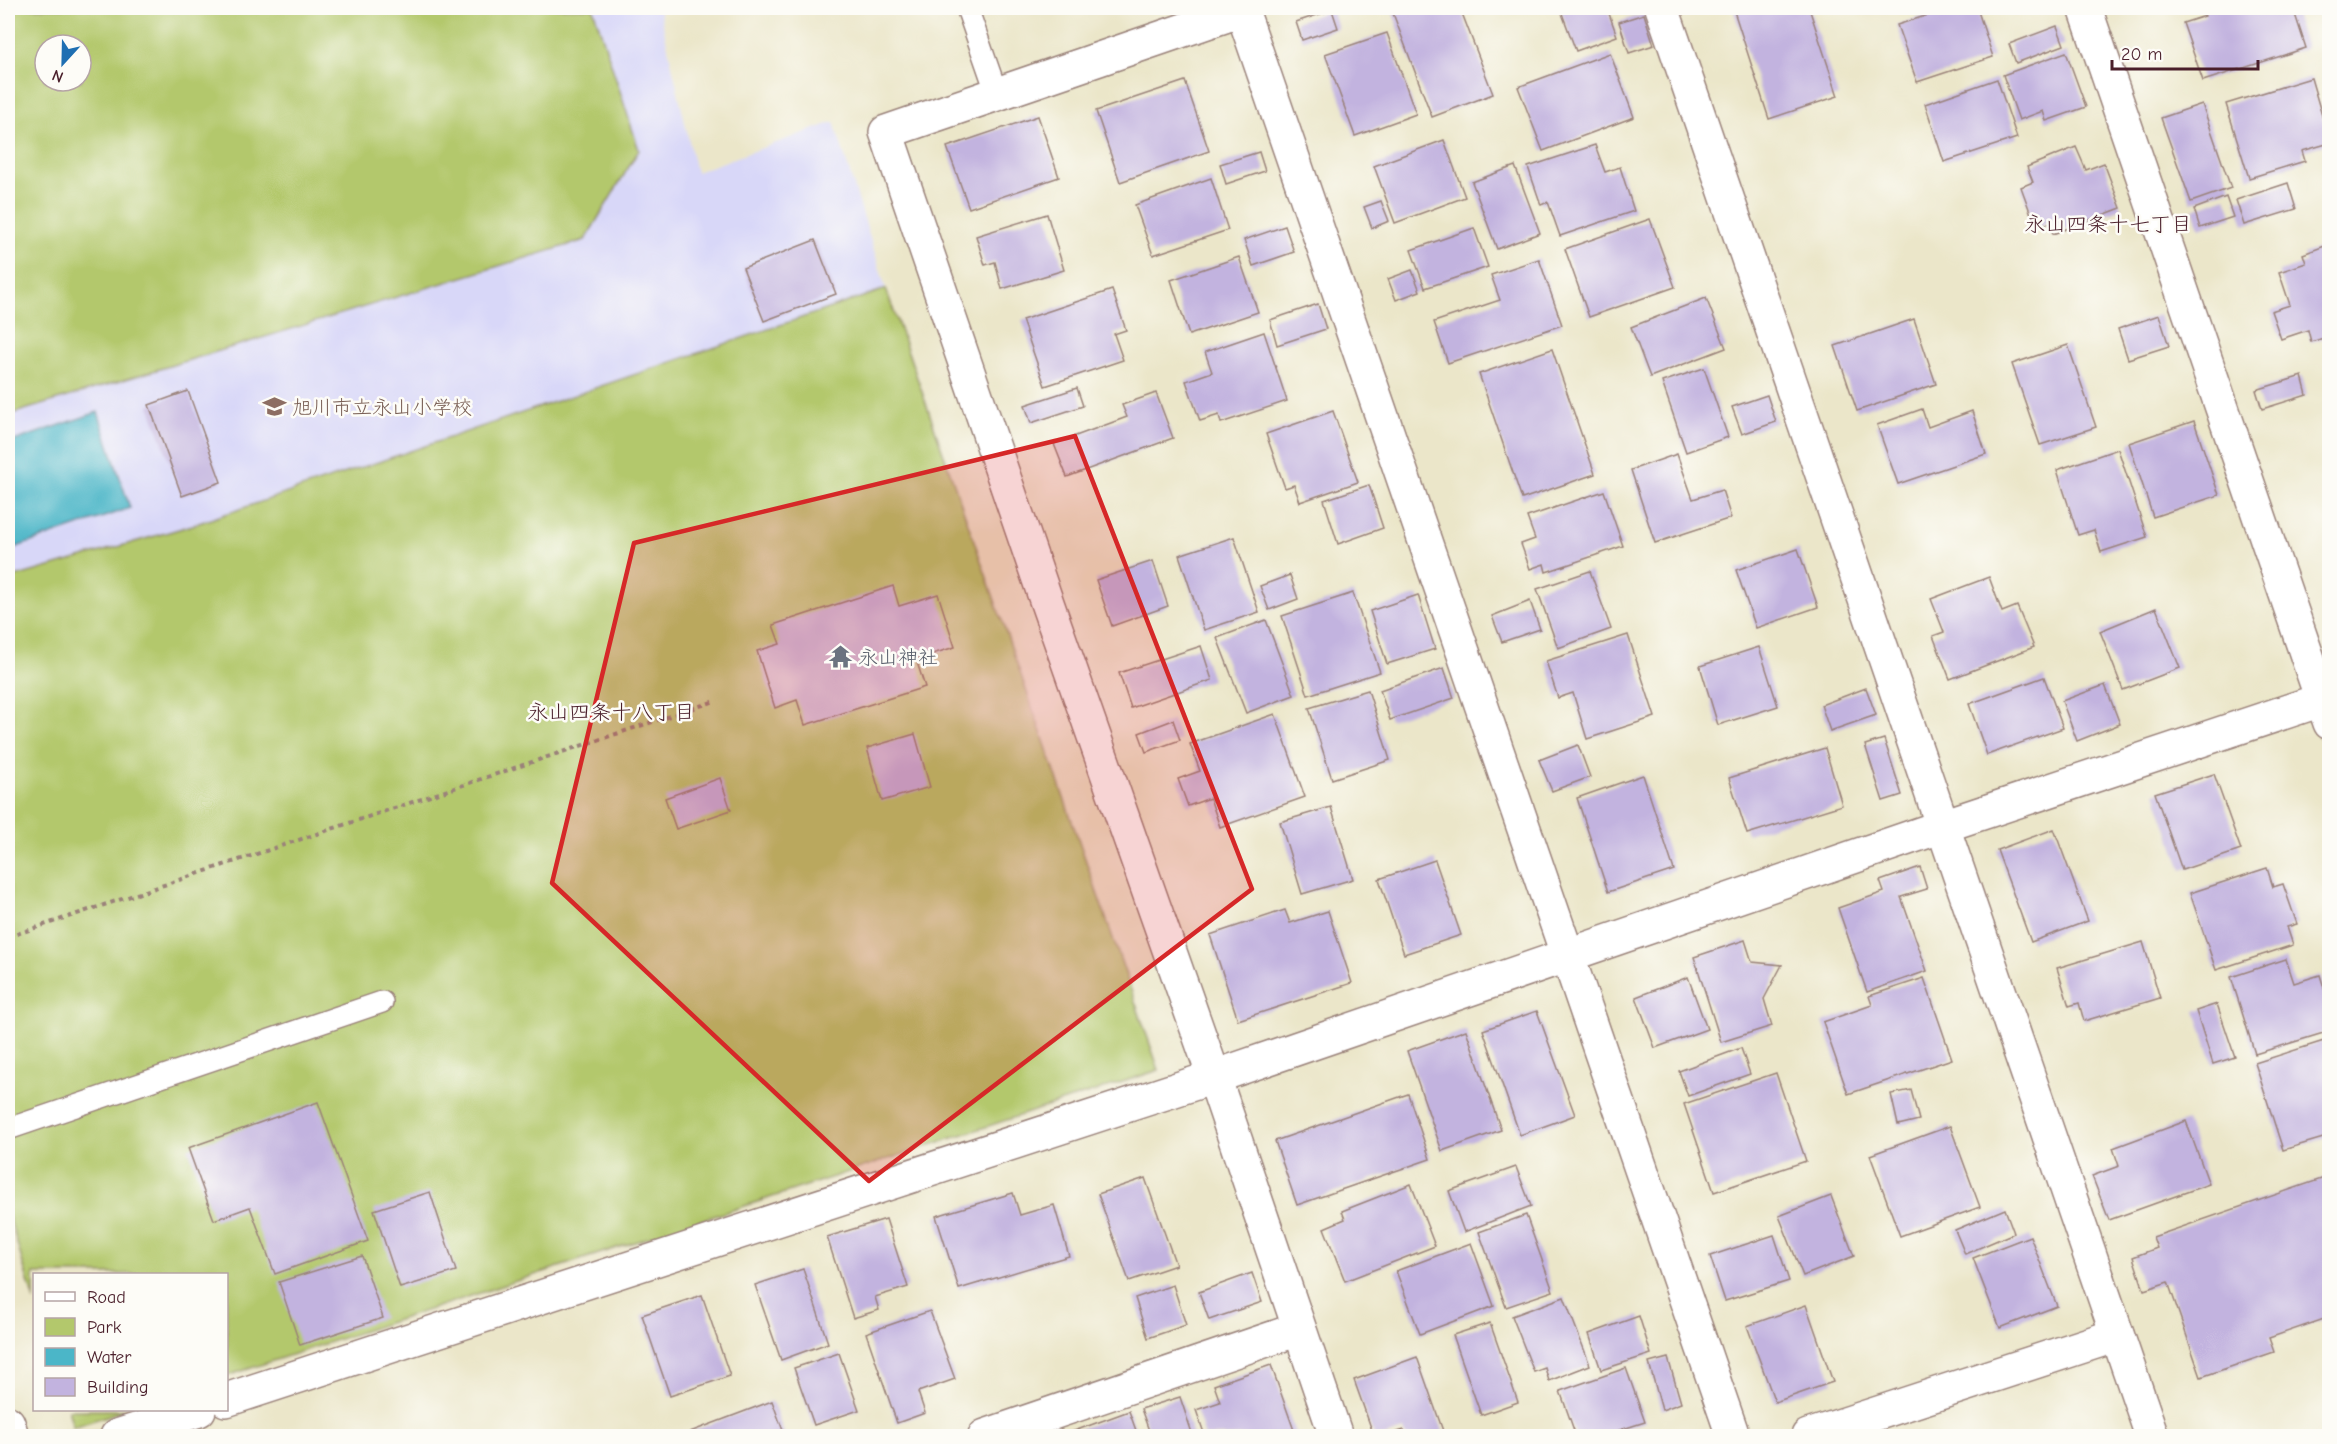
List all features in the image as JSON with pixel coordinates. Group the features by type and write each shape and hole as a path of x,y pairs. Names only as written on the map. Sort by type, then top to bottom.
{"street":[{"path":"1662,8 2152,1437"},
{"path":"228,1400 1214,1077 1942,826 2327,707 2085,8"},
{"path":"1336,1437 1214,1077 1046,600 886,132 1243,9 1733,1437"},
{"path":"985,1437 1299,1329"},
{"path":"1808,1437 2117,1335"},
{"path":"117,1437 196,1411"},
{"path":"8,1423 12,1437"}],"lane":[{"path":"967,8 997,94"},
{"path":"8,1129 382,1002"}],"path":[{"path":"8,937 715,701"}],"highlighted area":[{"path":"1075,436 1252,889 869,1181 552,883 634,543"}],"shaded area":[{"name":"旭川市立永山小学校","path":"8,8 659,8 696,172 834,122 886,289 196,524 8,579"}],"green space":[{"path":"8,8 593,8 639,150 585,240 8,415"},
{"path":"886,289 1159,1070 228,1376 228,1273 33,1273 33,1298 8,1213 8,579 196,524"},
{"path":"68,1411 122,1411 73,1427"}],"water":[{"path":"98,412 130,508 8,550 8,443"}],"building":[{"path":"1391,8 1432,8 1433,11 1443,8 1460,8 1493,94 1432,117"},
{"path":"1560,8 1607,8 1617,36 1576,51"},
{"path":"1733,8 1809,8 1838,96 1769,119"},
{"path":"1950,8 1977,8 1993,57 1917,82 1897,25"},
{"path":"2202,8 2293,8 2306,48 2203,81 2183,23 2205,16"},
{"path":"1332,10 1338,28 1302,40 1296,22"},
{"path":"1644,14 1654,45 1629,53 1619,22"},
{"path":"2057,26 2064,45 2016,63 2009,44"},
{"path":"1387,33 1416,114 1355,136 1325,54"},
{"path":"2066,52 2086,107 2046,121 2043,111 2019,120 2003,75"},
{"path":"1610,53 1634,117 1543,151 1518,87"},
{"path":"2311,78 2330,143 2302,151 2305,161 2249,178 2226,104"},
{"path":"1997,79 2017,138 1944,162 1925,104"},
{"path":"1185,81 1209,151 1120,182 1096,111"},
{"path":"2202,104 2231,188 2191,202 2161,118"},
{"path":"1038,116 1059,177 969,208 947,147"},
{"path":"1444,140 1465,197 1395,223 1374,166"},
{"path":"1595,145 1605,172 1620,167 1634,211 1560,236 1548,202 1541,205 1528,167"},
{"path":"2076,147 2086,170 2104,163 2121,208 2053,234 2049,223 2036,228 2021,187 2033,182 2027,167"},
{"path":"1259,152 1265,171 1226,184 1220,164"},
{"path":"1515,166 1540,233 1497,249 1472,182"},
{"path":"1211,178 1228,230 1153,255 1135,205"},
{"path":"2288,183 2296,209 2244,225 2236,200"},
{"path":"2226,197 2233,217 2200,228 2194,209"},
{"path":"1381,201 1389,221 1372,228 1364,207"},
{"path":"1047,214 1064,270 1002,289 995,262 985,265 976,236"},
{"path":"1650,219 1675,287 1589,317 1565,249"},
{"path":"1285,226 1294,252 1253,266 1244,240"},
{"path":"1474,228 1488,267 1425,288 1411,250"},
{"path":"815,240 836,294 764,321 743,268"},
{"path":"2330,244 2330,336 2311,342 2308,330 2281,339 2271,311 2290,305 2279,272 2306,263 2303,254"},
{"path":"1239,257 1258,312 1189,335 1171,280"},
{"path":"1539,259 1562,325 1448,363 1434,322 1500,300 1491,275"},
{"path":"1412,270 1420,291 1396,300 1388,279"},
{"path":"1112,290 1126,330 1114,334 1123,360 1045,386 1022,320"},
{"path":"1706,298 1726,348 1650,377 1631,327"},
{"path":"1318,304 1326,329 1277,345 1270,320"},
{"path":"2159,315 2169,346 2128,359 2118,329"},
{"path":"1914,319 1936,384 1857,411 1835,346"},
{"path":"1264,332 1287,401 1221,423 1219,415 1200,421 1186,381 1212,372 1205,352"},
{"path":"2068,345 2096,427 2040,445 2012,364"},
{"path":"1552,349 1595,474 1522,499 1479,374"},
{"path":"1704,368 1728,437 1686,452 1662,382"},
{"path":"2302,376 2307,395 2262,409 2256,390"},
{"path":"1077,388 1083,406 1031,423 1025,405"},
{"path":"188,391 221,482 182,496 149,405"},
{"path":"1156,393 1173,438 1067,477 1054,444 1127,417 1122,405"},
{"path":"1767,395 1776,422 1742,434 1732,407"},
{"path":"1922,409 1928,427 1972,411 1986,454 1898,484 1877,425"},
{"path":"1333,411 1358,482 1300,502 1294,485 1285,488 1266,434"},
{"path":"2194,421 2219,495 2153,517 2129,443"},
{"path":"2118,449 2147,537 2101,552 2094,530 2078,535 2057,470"},
{"path":"1677,454 1693,499 1722,490 1731,518 1655,543 1631,470"},
{"path":"1369,485 1383,528 1338,544 1324,500"},
{"path":"1604,491 1623,546 1546,572 1544,564 1530,569 1521,544 1535,539 1527,517"},
{"path":"1234,537 1259,612 1204,630 1179,555"},
{"path":"1798,549 1818,607 1756,628 1736,570"},
{"path":"1153,561 1168,606 1112,626 1096,580"},
{"path":"1590,571 1611,629 1558,648 1537,589"},
{"path":"1290,575 1298,599 1269,610 1260,586"},
{"path":"1989,577 2002,612 2017,606 2034,647 1950,679 1933,636 1944,632 1931,599"},
{"path":"893,586 899,606 938,594 955,647 916,659 925,687 805,725 797,700 775,708 757,651 780,644 773,625"},
{"path":"1353,593 1380,672 1308,695 1282,616"},
{"path":"1418,595 1435,649 1387,664 1370,611"},
{"path":"1530,601 1540,629 1502,642 1492,616"},
{"path":"2156,608 2180,668 2123,690 2100,631"},
{"path":"1266,620 1294,695 1246,713 1217,638"},
{"path":"1628,635 1655,717 1587,739 1573,693 1558,698 1546,661"},
{"path":"1201,646 1212,680 1131,708 1119,673"},
{"path":"1759,647 1778,706 1718,725 1700,666"},
{"path":"1444,668 1454,698 1390,720 1380,690"},
{"path":"2044,677 2063,728 1987,755 1969,704"},
{"path":"2105,685 2120,724 2077,741 2062,701"},
{"path":"1866,688 1876,715 1830,731 1821,705"},
{"path":"1368,690 1390,760 1332,779 1309,708"},
{"path":"1275,714 1305,797 1220,827 1210,798 1188,806 1178,779 1200,771 1190,744"},
{"path":"1173,720 1180,740 1146,752 1139,733"},
{"path":"915,734 930,787 882,801 867,748"},
{"path":"1884,739 1902,795 1883,801 1865,745"},
{"path":"1578,745 1590,777 1552,791 1539,760"},
{"path":"1825,748 1842,805 1747,834 1729,778"},
{"path":"2214,774 2241,850 2182,870 2155,793"},
{"path":"1643,775 1674,870 1608,892 1577,798"},
{"path":"720,778 731,810 676,829 665,798"},
{"path":"1331,807 1353,879 1302,894 1280,822"},
{"path":"2054,829 2088,921 2031,942 1997,850"},
{"path":"1435,860 1461,935 1404,954 1379,879"},
{"path":"1920,867 1927,889 1901,897 1927,971 1867,992 1838,908 1884,892 1880,881"},
{"path":"2267,868 2273,887 2283,884 2297,924 2287,927 2293,945 2216,970 2190,893"},
{"path":"1285,910 1290,923 1328,911 1352,983 1238,1020 1210,935"},
{"path":"1745,940 1752,962 1782,965 1764,999 1772,1026 1721,1042 1694,957"},
{"path":"2143,942 2160,998 2084,1021 2079,1003 2069,1006 2057,968"},
{"path":"2286,959 2294,983 2320,975 2325,991 2330,989 2330,1031 2255,1054 2231,977"},
{"path":"1688,977 1707,1029 1655,1048 1636,997"},
{"path":"1924,978 1952,1059 1848,1094 1823,1022 1872,1005 1869,996"},
{"path":"2217,1004 2235,1057 2213,1064 2196,1011"},
{"path":"1537,1011 1575,1115 1520,1135 1483,1030"},
{"path":"1466,1030 1501,1130 1442,1151 1407,1051"},
{"path":"2327,1040 2330,1049 2330,1136 2283,1150 2255,1063"},
{"path":"1741,1048 1750,1074 1688,1096 1679,1071"},
{"path":"1776,1073 1806,1161 1714,1192 1684,1104"},
{"path":"1911,1090 1919,1120 1898,1125 1891,1094"},
{"path":"1408,1094 1430,1159 1297,1205 1275,1141"},
{"path":"318,1102 368,1241 275,1274 250,1207 214,1220 188,1148"},
{"path":"2186,1121 2209,1184 2109,1220 2092,1176 2119,1166 2113,1148"},
{"path":"1950,1126 1980,1207 1900,1236 1870,1155"},
{"path":"1516,1167 1531,1206 1464,1232 1449,1191"},
{"path":"2330,1176 2330,1317 2269,1338 2274,1352 2201,1377 2168,1282 2144,1290 2133,1257 2157,1248 2153,1237"},
{"path":"1145,1178 1176,1265 1129,1281 1098,1194"},
{"path":"1411,1184 1435,1246 1345,1281 1324,1228 1345,1219 1342,1211"},
{"path":"430,1192 456,1271 400,1288 374,1210"},
{"path":"1013,1193 1020,1215 1054,1205 1069,1256 959,1289 936,1216"},
{"path":"1831,1196 1854,1256 1803,1276 1779,1216"},
{"path":"2005,1209 2014,1233 1965,1254 1955,1230"},
{"path":"1526,1215 1553,1291 1506,1307 1479,1232"},
{"path":"886,1219 908,1287 875,1297 879,1310 853,1318 827,1237"},
{"path":"1774,1235 1789,1281 1725,1301 1710,1256"},
{"path":"2030,1236 2057,1306 2000,1328 1973,1258"},
{"path":"1471,1243 1494,1306 1420,1334 1396,1271"},
{"path":"362,1256 383,1318 300,1345 279,1282"},
{"path":"803,1269 828,1343 781,1360 755,1285"},
{"path":"1252,1273 1262,1302 1209,1320 1199,1292"},
{"path":"1173,1285 1186,1325 1148,1338 1135,1298"},
{"path":"702,1295 730,1376 670,1396 642,1315"},
{"path":"1564,1297 1590,1365 1549,1381 1545,1368 1534,1372 1512,1316"},
{"path":"1806,1305 1833,1382 1775,1402 1747,1326"},
{"path":"930,1311 955,1379 918,1392 925,1413 897,1423 866,1333"},
{"path":"1639,1316 1651,1354 1601,1370 1589,1334"},
{"path":"1490,1323 1518,1402 1481,1415 1453,1335"},
{"path":"839,1353 859,1410 814,1425 794,1368"},
{"path":"1417,1357 1443,1431 1427,1436 1406,1436 1404,1430 1385,1436 1374,1436 1354,1380"},
{"path":"1668,1358 1681,1403 1662,1410 1649,1363"},
{"path":"1271,1365 1296,1436 1205,1436 1196,1410 1220,1402 1214,1385"},
{"path":"1626,1368 1645,1422 1601,1436 1576,1436 1560,1391"},
{"path":"1180,1397 1193,1436 1151,1436 1141,1409"},
{"path":"772,1401 785,1436 691,1436 690,1432"},
{"path":"1129,1411 1138,1436 1067,1436 1066,1434"}],"place":[{"name":"旭川市立永山小学校","path":"274,407"},
{"name":"永山神社","path":"840,657"}],"district":[{"name":"永山四条十七丁目","path":"2108,224"},
{"name":"永山四条十八丁目","path":"611,712"}]}
